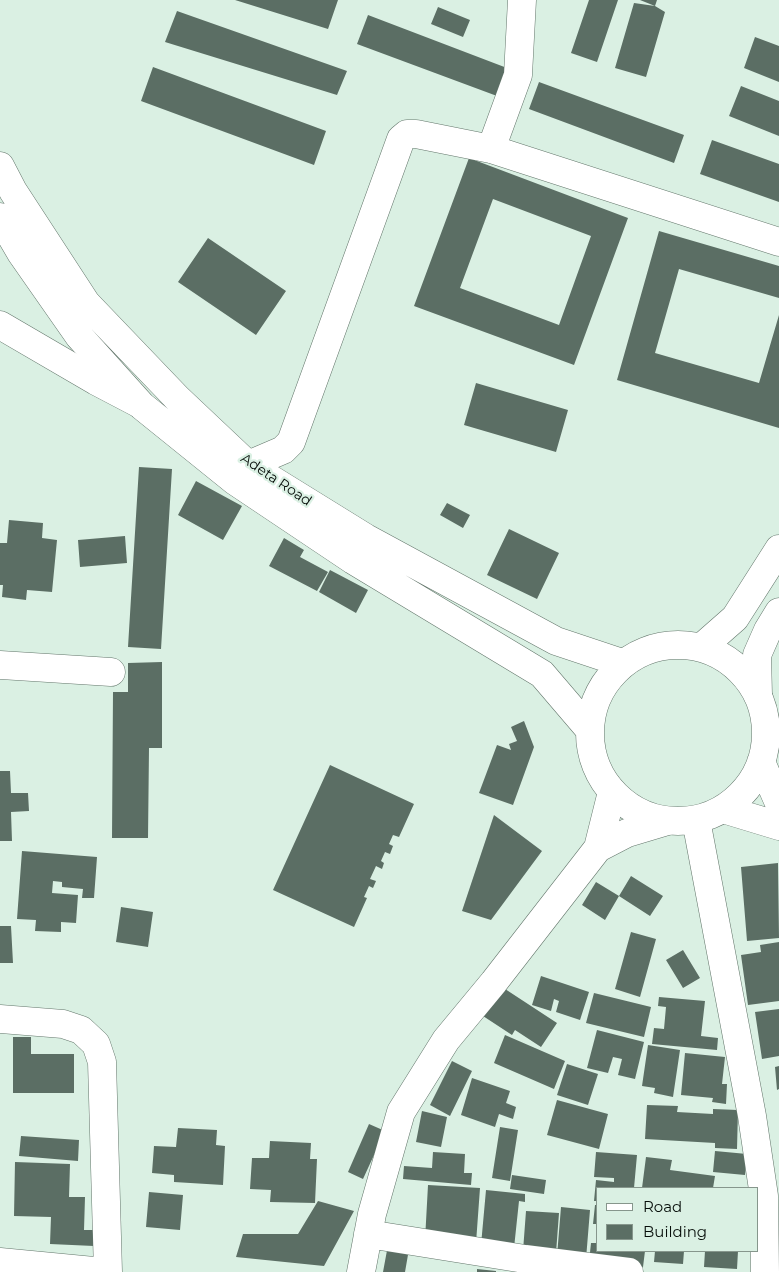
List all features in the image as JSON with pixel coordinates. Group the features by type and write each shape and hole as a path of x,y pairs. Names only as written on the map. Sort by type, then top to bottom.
{"main road":[{"path":"491,149 518,75 522,0"},
{"path":"248,465 283,450 291,442 401,139 408,134 491,149 779,242"},
{"name":"Adeta Road","path":"0,166 13,191 86,303 177,398 248,465 366,538 556,641 622,663"},
{"name":"Adeta Road","path":"0,217 21,253 80,336 142,406 235,481 353,560 542,674 589,729"},
{"path":"0,324 142,406"},
{"path":"702,647 735,618 779,549"},
{"path":"598,848 627,833 666,821 696,820 723,809 745,791 761,762 766,728 758,695 757,655 768,630 779,612"},
{"path":"666,821 639,812 612,792 594,762 589,729 597,696 622,663 660,645 702,647 736,666 758,695"},
{"path":"0,665 111,672"},
{"path":"761,762 779,804"},
{"path":"361,1272 368,1234 401,1112 446,1040 494,982 598,848 612,792"},
{"path":"723,809 779,826"},
{"path":"696,820 752,1116 764,1196 765,1272"},
{"path":"0,1019 63,1024 81,1030 96,1044 102,1062 108,1272"},
{"path":"368,1234 525,1259 629,1272"},
{"path":"0,1262 104,1272"}],"building":[{"path":"235,0 338,0 328,29"},
{"path":"589,0 618,0 597,62 571,53"},
{"path":"640,0 657,0 655,6"},
{"path":"634,3 655,6 665,12 646,77 615,68"},
{"path":"438,7 470,20 463,37 431,24"},
{"path":"177,11 347,71 337,95 165,42"},
{"path":"368,15 507,68 497,96 357,44"},
{"path":"755,37 779,46 779,82 744,68"},
{"path":"153,67 326,131 314,165 141,101"},
{"path":"539,82 684,135 674,163 529,109"},
{"path":"741,86 779,101 779,136 729,116"},
{"path":"712,140 779,164 779,202 700,174"},
{"path":"469,158 628,218 574,365 414,306","holes":["493,199 591,236 559,325 460,288"]},
{"path":"659,231 779,266 779,298 679,269 655,353 759,383 779,315 779,428 617,380"},
{"path":"208,238 286,291 256,335 178,282"},
{"path":"476,383 568,410 556,452 464,425"},
{"path":"139,467 172,469 161,649 128,647"},
{"path":"196,481 242,506 223,540 178,515"},
{"path":"447,503 470,515 463,528 440,515"},
{"path":"9,520 43,523 42,538 57,540 52,592 27,590 26,600 2,597 3,585 0,585 0,543 7,543"},
{"path":"509,529 559,553 537,599 487,575"},
{"path":"125,536 127,563 80,567 78,540"},
{"path":"284,538 304,550 300,557 328,572 317,591 269,566"},
{"path":"330,570 368,590 356,613 319,592"},
{"path":"162,662 162,748 149,748 148,838 112,838 113,692 128,692 128,663"},
{"path":"524,721 534,747 513,805 479,793 497,745 511,750 509,744 517,741 511,727"},
{"path":"330,765 414,804 399,837 393,835 389,844 393,846 390,854 385,852 381,861 384,863 382,869 376,866 370,879 376,881 373,888 369,886 364,897 367,898 354,927 273,890"},
{"path":"0,771 10,771 11,793 28,793 29,811 11,812 12,841 0,841"},
{"path":"494,815 542,851 491,920 462,911"},
{"path":"22,851 97,857 94,898 82,898 83,889 62,887 62,882 53,881 52,893 78,895 76,923 61,922 61,932 35,931 36,920 17,919"},
{"path":"778,863 779,938 747,941 741,867"},
{"path":"631,876 663,896 650,916 619,896"},
{"path":"596,882 619,896 605,920 582,905"},
{"path":"121,907 153,912 148,947 116,942"},
{"path":"0,926 11,926 13,963 0,963"},
{"path":"631,932 656,939 640,997 615,989"},
{"path":"779,942 779,1001 748,1005 741,955 761,952 760,945"},
{"path":"683,950 700,978 683,988 666,960"},
{"path":"541,976 589,992 580,1020 556,1012 559,1001 554,999 551,1011 532,1005"},
{"path":"502,987 557,1023 541,1047 515,1030 512,1035 483,1016"},
{"path":"594,993 651,1007 644,1037 586,1023"},
{"path":"659,997 705,1001 701,1036 718,1038 717,1050 652,1044 654,1028 664,1029 666,1007 658,1006"},
{"path":"779,1009 779,1056 762,1059 755,1012"},
{"path":"597,1030 644,1042 635,1079 618,1075 622,1059 613,1057 608,1073 587,1068"},
{"path":"505,1035 565,1061 554,1089 494,1063"},
{"path":"13,1037 31,1037 31,1054 74,1054 74,1093 13,1093"},
{"path":"648,1045 680,1050 673,1097 654,1093 655,1088 642,1086"},
{"path":"685,1053 725,1057 722,1084 727,1084 726,1104 712,1102 713,1098 681,1095"},
{"path":"452,1061 472,1071 450,1116 430,1105"},
{"path":"567,1064 598,1074 588,1105 557,1095"},
{"path":"779,1066 779,1089 777,1090 775,1067"},
{"path":"472,1078 510,1091 506,1103 516,1107 513,1119 499,1114 495,1127 461,1115"},
{"path":"557,1100 608,1114 599,1149 547,1135"},
{"path":"647,1105 678,1106 677,1112 713,1114 713,1109 738,1110 737,1149 715,1148 715,1143 645,1139"},
{"path":"422,1111 447,1117 441,1147 416,1142"},
{"path":"369,1124 385,1131 363,1179 348,1172"},
{"path":"500,1127 518,1130 510,1181 492,1178"},
{"path":"178,1128 217,1130 216,1145 225,1146 223,1185 174,1182 174,1175 152,1173 154,1146 176,1147"},
{"path":"21,1136 79,1140 78,1161 19,1156"},
{"path":"270,1141 311,1143 310,1159 317,1159 315,1203 270,1202 271,1190 250,1189 252,1158 269,1158"},
{"path":"715,1151 747,1154 745,1175 713,1172"},
{"path":"433,1152 465,1154 464,1173 472,1173 471,1185 403,1179 404,1166 432,1168"},
{"path":"596,1152 637,1155 634,1187 596,1187 596,1201 594,1201 596,1180 614,1182 614,1178 594,1177"},
{"path":"646,1157 672,1160 670,1170 715,1176 713,1187 642,1187"},
{"path":"15,1162 70,1164 69,1197 85,1197 84,1230 94,1230 94,1246 50,1244 51,1217 14,1216"},
{"path":"512,1175 546,1180 544,1194 510,1189"},
{"path":"428,1185 480,1188 476,1243 425,1240"},
{"path":"486,1190 525,1194 525,1202 519,1201 514,1248 481,1245"},
{"path":"149,1192 183,1195 180,1230 146,1227"},
{"path":"318,1201 354,1211 324,1266 236,1257 243,1234 298,1234"},
{"path":"595,1205 596,1205 596,1224 593,1224"},
{"path":"561,1207 590,1210 586,1259 557,1256"},
{"path":"526,1211 559,1213 556,1253 523,1251"},
{"path":"591,1243 596,1243 596,1252 645,1252 643,1267 589,1262"},
{"path":"388,1245 409,1249 405,1272 383,1272"},
{"path":"655,1252 684,1252 683,1264 654,1262"},
{"path":"705,1252 738,1252 737,1269 704,1267"},
{"path":"477,1269 496,1271 496,1272 477,1272"}]}
